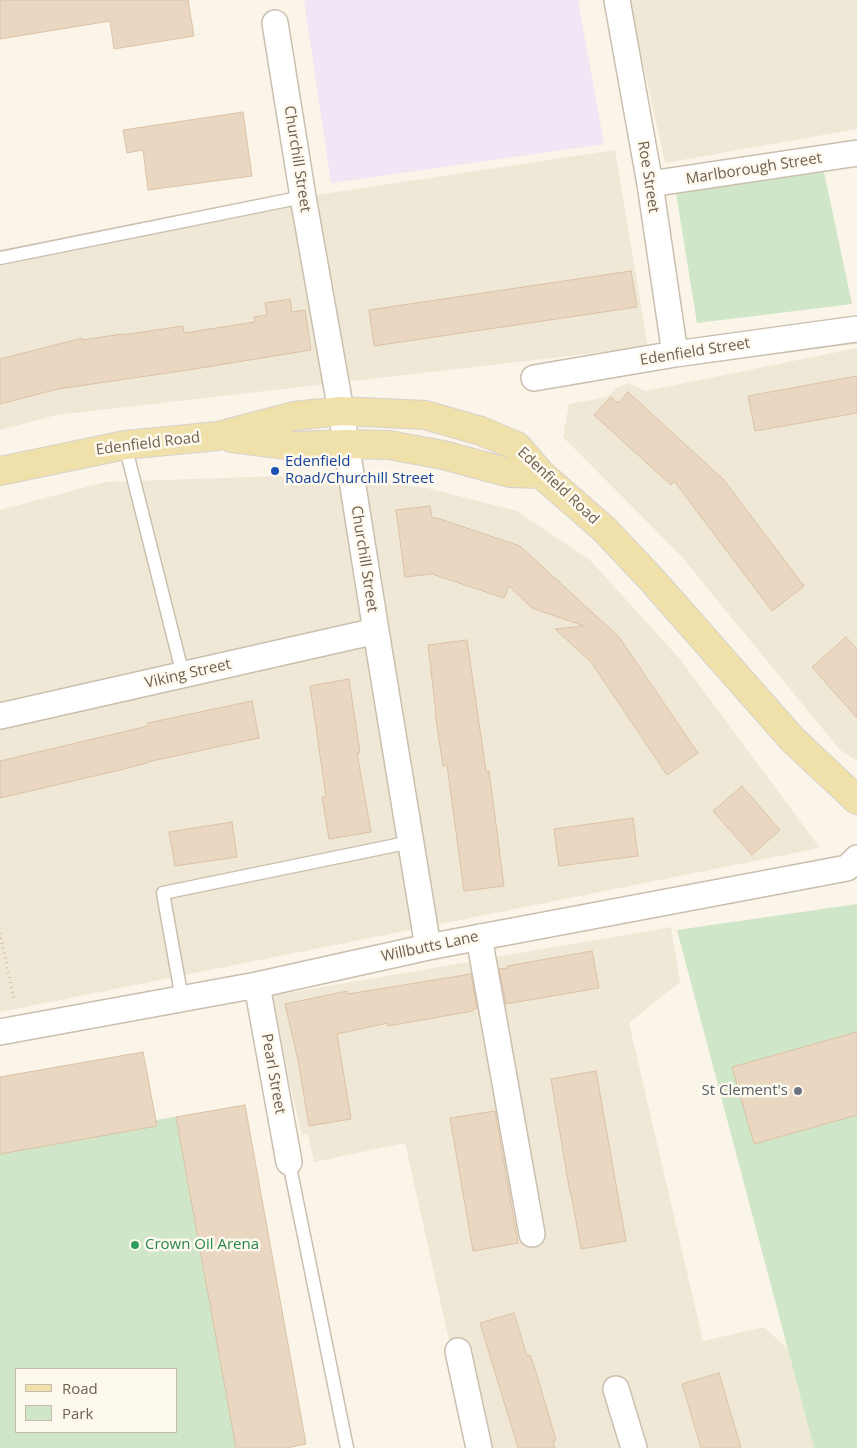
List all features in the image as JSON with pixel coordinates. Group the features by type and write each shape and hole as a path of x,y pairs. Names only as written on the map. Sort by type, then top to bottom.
{"main road":[{"name":"Edenfield Road","path":"0,471 125,444 218,436 294,416 341,411 425,415 481,431 516,446 542,474 604,529 653,581 792,739 857,800"},
{"path":"218,436 294,446 389,444 443,455 510,473 542,474"}],"street":[{"name":"Roe Street","path":"617,0 650,184 674,354"},
{"name":"Churchill Street","path":"275,23 302,197 341,411 428,947"},
{"name":"Marlborough Street","path":"650,184 857,153"},
{"name":"Edenfield Street","path":"534,378 674,354 857,329"},
{"name":"Viking Street","path":"0,716 376,631"},
{"name":"Willbutts Lane","path":"10,1030 257,985 428,947 847,868 857,858"},
{"path":"479,937 532,1234"},
{"name":"Pearl Street","path":"257,985 289,1162"},
{"path":"458,1351 479,1448"},
{"path":"616,1389 634,1448"}],"lane":[{"path":"0,258 302,197"},
{"path":"125,444 183,675"},
{"path":"182,999 162,893 411,842"},
{"path":"289,1162 347,1448"}],"path":[{"path":"0,933 10,1030"}],"shaded area":[{"path":"304,0 578,0 604,144 331,183"},
{"path":"629,0 857,0 857,129 665,163"},
{"path":"615,150 648,347 57,415 0,430 0,266 323,194"},
{"path":"857,348 857,761 840,750 681,556 563,437 569,404 607,397 616,388 629,383 645,391"},
{"path":"309,475 427,488 517,511 590,560 680,659 820,848 0,1012 0,510 105,482"},
{"path":"671,927 680,982 629,1023 703,1341 764,1327 788,1349 814,1448 473,1448 405,1143 314,1162 308,1134 302,1136 270,996"}],"green space":[{"path":"824,172 852,304 697,323 676,193"},
{"path":"857,904 857,1448 814,1448 677,930"},
{"name":"Crown Oil Arena","path":"143,1052 156,1120 245,1105 306,1444 287,1448 0,1448 0,1077"}],"building":[{"path":"0,0 188,0 194,36 114,49 110,21 0,39"},
{"path":"243,112 252,176 148,190 143,150 127,153 123,130"},
{"path":"631,271 637,307 374,346 369,310"},
{"path":"290,299 292,312 305,310 311,350 58,389 0,404 0,359 82,338 82,340 183,326 184,333 255,322 254,317 267,315 265,303"},
{"path":"857,376 857,413 755,431 748,396"},
{"path":"628,392 723,479 804,586 772,611 674,481 671,485 594,415 611,397 618,403"},
{"path":"430,506 432,518 437,518 520,546 619,637 698,753 667,775 591,662 555,629 584,626 532,608 509,586 504,598 432,574 405,577 396,510"},
{"path":"846,637 857,649 857,718 812,667"},
{"path":"467,640 486,771 489,771 504,886 464,891 447,765 443,766 435,713 428,645"},
{"path":"349,679 360,753 357,753 371,832 329,839 322,797 326,797 310,686"},
{"path":"252,701 259,738 147,762 0,798 0,761 148,726 148,723"},
{"path":"742,786 780,830 752,855 713,811"},
{"path":"633,818 638,856 559,866 554,829"},
{"path":"232,822 237,857 175,866 169,832"},
{"path":"592,951 599,988 506,1004 499,969"},
{"path":"471,974 477,1008 473,1009 473,1011 388,1026 388,1023 337,1034 351,1119 309,1126 298,1060 285,1004 347,991 348,994"},
{"name":"St Clement's","path":"857,1032 857,1115 754,1144 732,1067"},
{"path":"143,1052 157,1126 0,1154 0,1077"},
{"path":"596,1071 626,1241 581,1249 551,1079"},
{"path":"245,1105 306,1444 287,1448 236,1448 176,1117"},
{"path":"495,1111 518,1243 473,1251 450,1118"},
{"path":"514,1313 527,1356 530,1355 535,1369 556,1440 553,1441 555,1448 518,1448 480,1323"},
{"path":"719,1373 741,1448 701,1448 682,1384"}],"place":[{"name":"Edenfield Road/Churchill Street","path":"275,471"},
{"name":"St Clement's","path":"798,1091"},
{"name":"Crown Oil Arena","path":"135,1245"}]}
